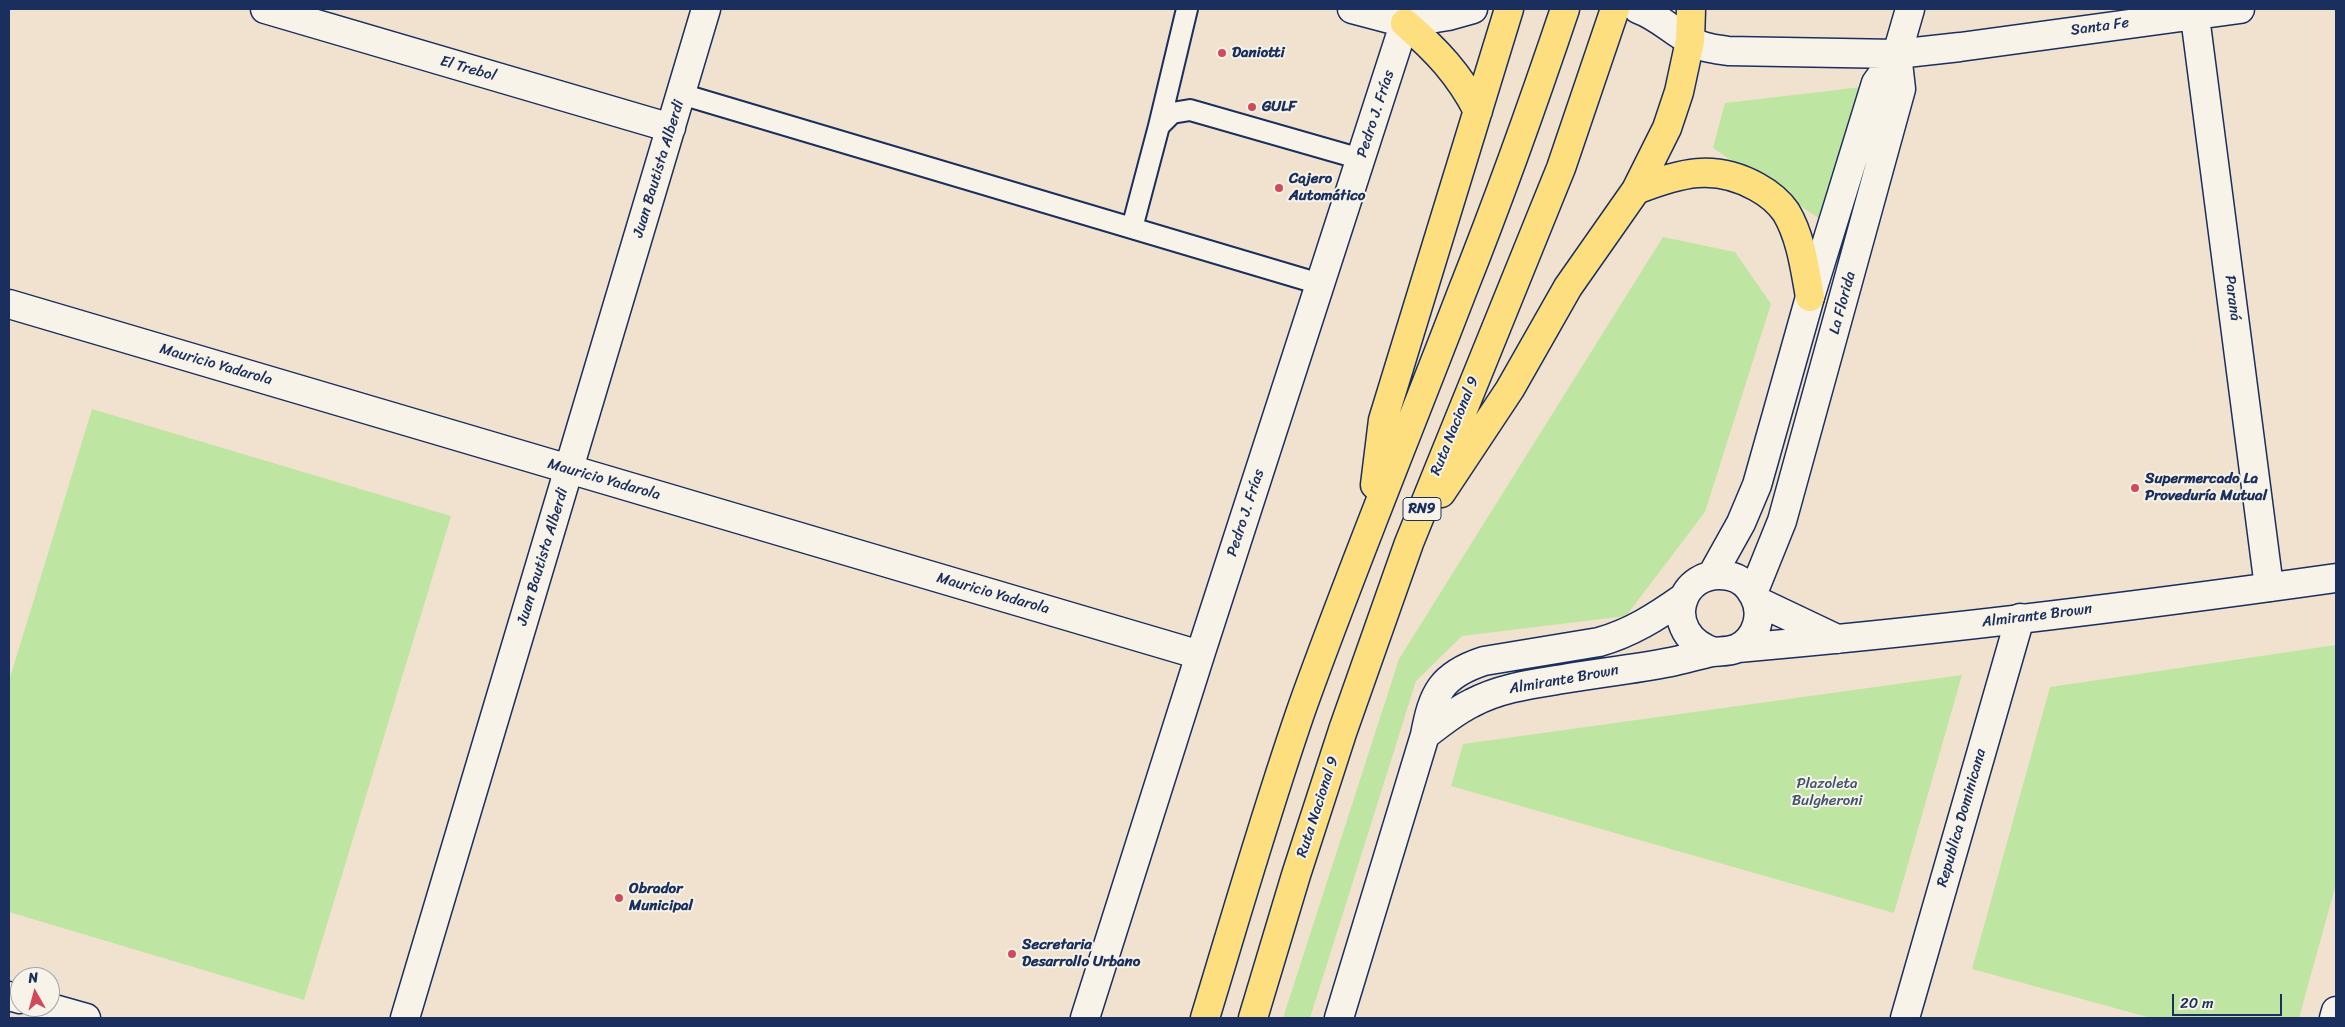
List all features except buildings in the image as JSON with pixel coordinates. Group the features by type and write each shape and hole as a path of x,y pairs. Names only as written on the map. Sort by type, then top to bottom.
{"highway":[{"name":"RN9","path":"1369,527 1383,420 1509,9"},
{"name":"RN9","path":"1205,1018 1303,706 1369,527 1526,124 1565,9"},
{"name":"Ruta Nacional 9","path":"1253,1018 1296,875 1343,730 1409,543 1561,168 1615,9"},
{"name":"RN9","path":"1409,543 1510,390 1568,287 1636,190 1667,128 1679,92 1690,41 1691,9"},
{"path":"1407,16 1464,85 1478,111"},
{"path":"1636,190 1663,180 1691,173 1719,172 1749,183 1769,194 1786,212 1800,244 1810,297"}],"street":[{"name":"El Trebol","path":"265,9 671,128"},
{"name":"Juan Bautista Alberdi","path":"405,1018 706,9"},
{"path":"1352,9 1407,16 1448,16 1473,9"},
{"path":"1638,9 1649,12 1690,41 1706,48 1728,51 1897,54"},
{"name":"La Florida","path":"1755,597 1782,521 1902,89 1897,54 1910,9"},
{"name":"Santa Fe","path":"1897,54 1960,47 2194,11 2240,9"},
{"name":"Paraná","path":"2194,11 2270,588"},
{"name":"Pedro J. Frías","path":"1085,1018 1200,655 1407,16"},
{"path":"1712,575 1741,523 1757,484 1810,297 1876,83 1897,54"},
{"name":"Mauricio Yadarola","path":"9,304 1200,655"},
{"path":"1339,1018 1425,735 1434,698 1441,686 1452,675 1467,666 1484,661 1599,642 1617,637 1641,627 1684,598 1700,580 1712,575 1731,576 1740,580 1755,597 1838,639"},
{"name":"Almirante Brown","path":"1425,735 1472,702 1519,686 1658,664 1726,650 2020,618 2270,588 2336,578"},
{"path":"1684,598 1681,616 1686,633 1693,642 1703,648 1726,650 1751,636 1756,628 1758,620 1755,597"},
{"name":"Republica Dominicana","path":"1905,1018 2020,618"},
{"path":"60,1011 86,1018"},
{"path":"2334,1018 2336,1011"}],"lane":[{"path":"1132,228 1187,9"},
{"path":"681,94 1320,284"},
{"path":"1159,126 1172,113 1190,110 1361,159"}],"green space":[{"path":"1862,87 1826,223 1713,148 1725,103"},
{"path":"1663,237 1735,252 1771,304 1705,512 1626,616 1462,636 1416,681 1310,1018 1283,1018 1399,659"},
{"path":"92,409 451,516 304,1000 9,912 9,681"},
{"path":"2336,645 2336,884 2299,1018 2151,1018 1972,969 2050,687"},
{"name":"Plazoleta Bulgheroni","path":"1962,675 1894,913 1451,786 1463,744"}],"place":[{"name":"Daniotti","path":"1222,53"},
{"name":"GULF","path":"1252,107"},
{"name":"Cajero Automático","path":"1279,188"},
{"name":"Supermercado La Proveduría Mutual","path":"2135,488"},
{"name":"Obrador Municipal","path":"619,898"},
{"name":"Secretaria Desarrollo Urbano","path":"1012,954"}]}
